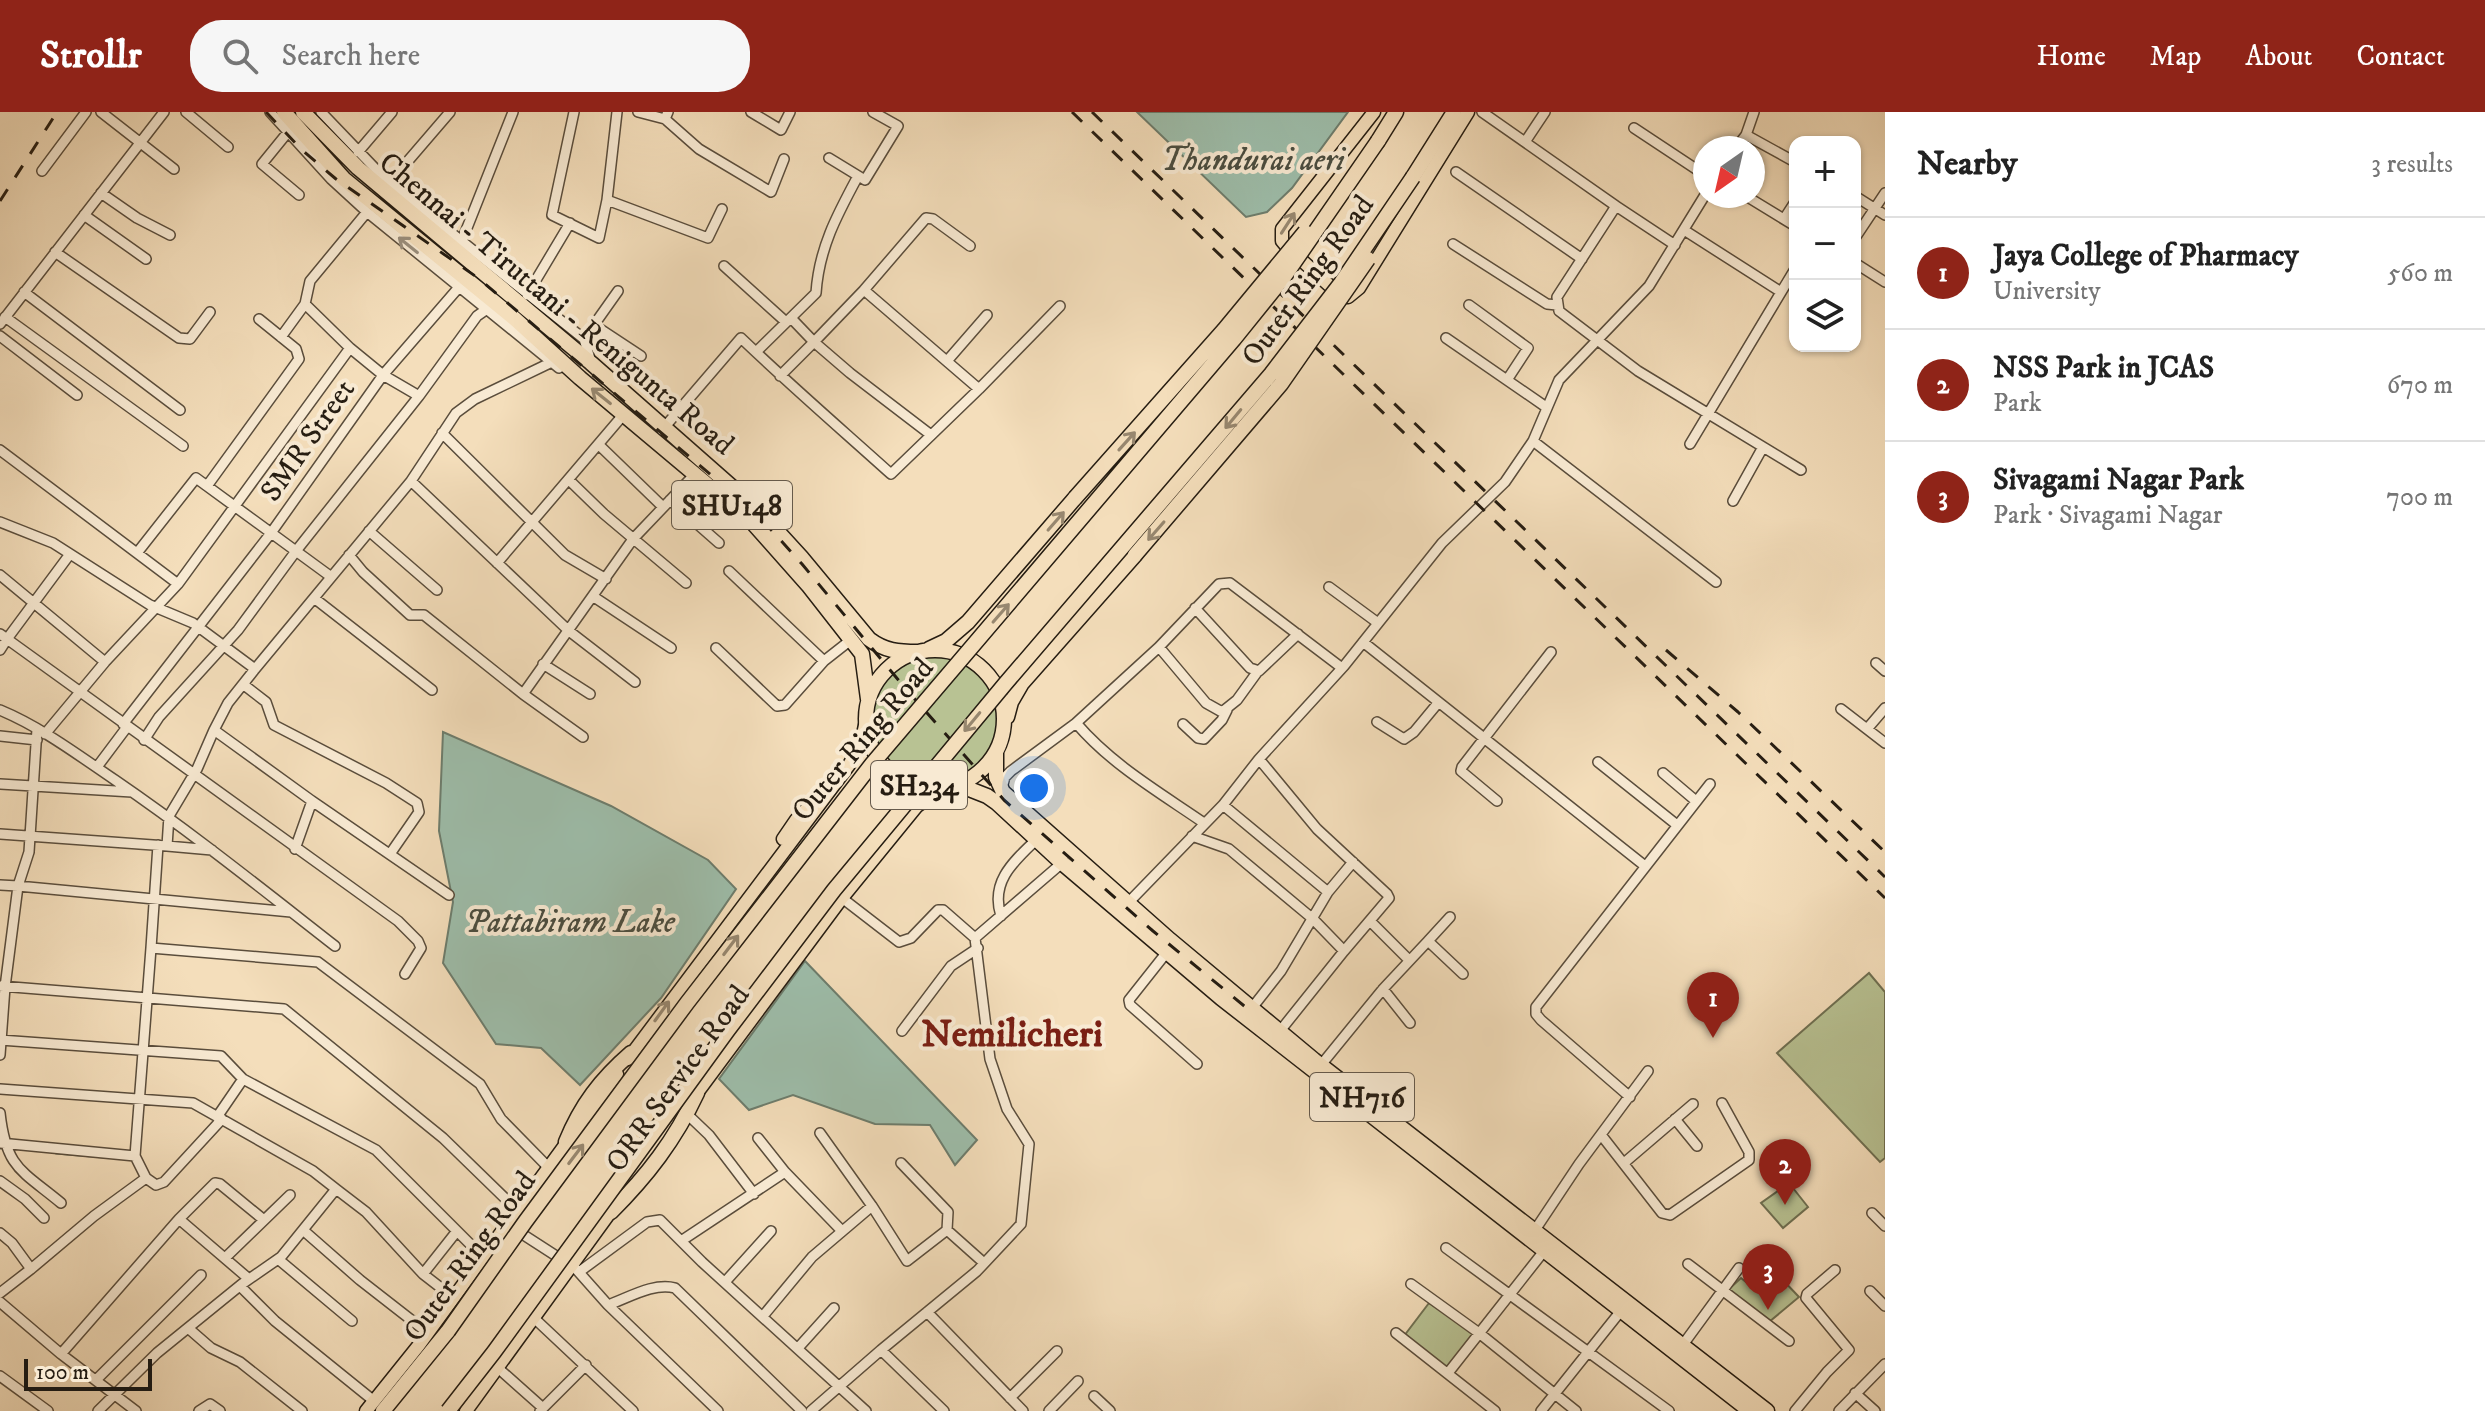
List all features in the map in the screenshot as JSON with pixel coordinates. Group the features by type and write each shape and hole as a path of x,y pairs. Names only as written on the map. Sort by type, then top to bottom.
{"highway":[{"name":"Chennai - Tiruttani - Renigunta Road","path":"284,112 372,208 515,319 624,414 659,433 758,510 869,639 894,652 954,652 985,671 1003,702 1004,728 996,753 996,777 1003,792"},
{"name":"Chennai - Tiruttani - Renigunta Road","path":"303,112 358,168 389,188 591,363 695,474 753,523 862,654 868,699 866,721 874,752 887,769 915,786 943,788 959,785 980,773 996,753"},
{"name":"Outer Ring Road","path":"374,1408 448,1331 525,1222 785,874 872,764 1284,277 1396,112"},
{"name":"Outer Ring Road","path":"448,1411 834,890 985,707 1271,374 1341,283 1454,112"},
{"path":"920,651 946,641 968,622 1224,330 1372,150"},
{"path":"1004,728 1011,702 1022,683 1281,384 1357,278 1399,199"},
{"name":"Chennai - Tiruttani - Renigunta Road","path":"868,699 882,674 893,664 920,651"},
{"name":"NH716","path":"959,785 997,803 1062,863 1124,907 1321,1065 1535,1230 1750,1411"},
{"name":"NH716","path":"1003,792 1167,952 1326,1082 1544,1251 1682,1346 1767,1411"},
{"path":"566,1142 591,1094 631,1053"},
{"path":"611,1212 664,1154 697,1093"}],"main road":[{"path":"1374,112 1282,229 1282,241 1287,247 1341,296 1348,297 1359,288 1468,112"},
{"name":"ORR Service Road","path":"631,1053 834,786 856,753 866,721"},
{"name":"ORR Service Road","path":"466,1411 534,1318 575,1269 611,1212 842,898 908,827 921,802 943,788"},
{"name":"ORR Service Road","path":"374,1408 566,1142"}],"street":[{"path":"42,171 86,112"},
{"path":"101,112 174,169"},
{"path":"164,112 3,320 183,446"},
{"path":"186,112 228,147"},
{"path":"270,112 331,179 372,208 552,362 580,378"},
{"path":"321,112 389,188 584,339 591,363"},
{"path":"358,152 392,112"},
{"path":"389,188 450,112"},
{"path":"461,243 513,112"},
{"path":"574,112 552,215 599,238 607,200 617,112"},
{"path":"638,112 667,116 699,149 771,192 784,159"},
{"path":"751,112 781,130 790,112"},
{"path":"829,158 865,180 898,126 873,112"},
{"path":"1482,112 1675,245"},
{"path":"1525,142 1545,112"},
{"path":"1754,112 1746,135 1789,159"},
{"path":"1634,128 1693,167"},
{"path":"288,132 262,164 299,195"},
{"path":"1456,172 1582,259"},
{"path":"756,352 816,293 818,268 830,229 858,176"},
{"path":"101,193 137,218 170,235"},
{"path":"1861,229 1885,193"},
{"path":"607,200 708,238 722,209"},
{"path":"1861,200 1885,215"},
{"path":"1616,206 1557,297 1559,311 1638,371 1801,470"},
{"path":"281,337 305,304 310,281 372,208"},
{"path":"1124,907 1223,805 1259,759 1342,668 1438,548 1505,482 1533,441 1559,380 1649,286 1697,208"},
{"path":"1765,208 1789,222"},
{"path":"1784,219 1791,208"},
{"path":"84,215 146,259"},
{"path":"780,376 864,290 926,218 933,219 970,246"},
{"path":"527,295 570,223"},
{"path":"1684,230 1781,292"},
{"path":"1453,244 1547,304 1557,305"},
{"path":"55,252 179,338 190,339 210,312"},
{"path":"724,266 931,435"},
{"path":"1861,267 1885,282"},
{"path":"1690,444 1789,279"},
{"name":"SMR Street","path":"97,767 125,725 271,533 383,375 460,286"},
{"path":"864,290 979,389"},
{"path":"584,339 618,291"},
{"path":"24,292 180,410"},
{"path":"305,304 383,375 419,396"},
{"path":"1469,305 1528,348 1507,380"},
{"path":"659,433 741,338 891,474 1060,306"},
{"path":"144,740 159,717 224,646 419,396 477,316 487,309"},
{"path":"947,361 987,315"},
{"path":"207,486 299,359 296,349 259,319"},
{"path":"594,325 641,356"},
{"path":"0,336 77,395"},
{"path":"1446,338 1546,407"},
{"path":"0,1055 2,987 18,886 29,852 32,786 40,734 178,584 350,348"},
{"path":"243,1079 220,1118 164,1182 156,1185 146,1178 135,1156 155,898 169,816 228,703 411,481 456,413 475,399 552,362"},
{"path":"497,563 624,414"},
{"path":"442,433 565,555 606,579"},
{"path":"1533,441 1716,582"},
{"path":"599,445 719,543"},
{"path":"1733,501 1763,447"},
{"path":"0,450 178,584"},
{"path":"523,694 633,539 695,474"},
{"path":"137,553 196,478 330,576"},
{"path":"569,480 686,583"},
{"path":"411,481 569,631 635,682"},
{"path":"0,522 53,543 107,580 199,627 255,669"},
{"path":"369,531 437,590"},
{"path":"0,650 4,637 36,603 70,554"},
{"path":"349,555 410,615 424,615 523,694 583,737"},
{"path":"729,571 824,661"},
{"path":"0,575 105,662"},
{"path":"1003,792 1005,777 1011,771 1076,723 1159,647 1219,584 1230,583 1342,668"},
{"path":"1329,587 1378,623"},
{"path":"594,597 671,648"},
{"path":"314,598 432,690"},
{"path":"1195,608 1250,668 1258,671 1264,670 1298,634"},
{"path":"4,637 398,921 421,948 405,974"},
{"path":"716,648 777,706 785,705 824,661 852,639"},
{"path":"1363,642 1645,866"},
{"path":"1159,647 1206,703 1222,712 1227,710"},
{"path":"1497,801 1461,771 1551,652"},
{"path":"1876,663 1885,671"},
{"path":"543,664 590,694"},
{"path":"1183,724 1198,738 1204,739 1247,689 1258,671"},
{"path":"244,685 266,702 274,725 386,783 417,803 419,812 390,854"},
{"path":"1377,722 1404,739 1414,732 1438,703"},
{"path":"1867,729 1885,708"},
{"path":"1841,709 1885,743"},
{"path":"0,710 97,767 169,816 335,946"},
{"path":"1076,723 1107,755 1161,796 1204,823"},
{"path":"214,730 449,895"},
{"path":"0,736 40,734"},
{"path":"1259,759 1317,829 1389,898 1280,1031"},
{"path":"1598,762 1677,825"},
{"path":"1663,773 1696,801"},
{"path":"0,784 133,792"},
{"path":"1630,1097 1536,1014 1538,1002 1710,784"},
{"path":"295,849 312,801"},
{"path":"1223,805 1328,892"},
{"path":"0,834 213,850"},
{"path":"1192,836 1229,849 1313,919 1344,951"},
{"path":"1001,916 996,902 998,887 1011,865 1036,840"},
{"path":"1252,1008 1281,971 1328,892 1353,862"},
{"path":"902,1031 951,966 1001,916 1062,863"},
{"path":"0,885 291,912"},
{"path":"811,1411 984,1263 1021,1224 1029,1144 1007,1109 990,1059 976,943 943,910 938,910 911,938 899,942 842,898"},
{"path":"1321,1065 1383,989 1450,917"},
{"path":"1370,921 1409,960"},
{"path":"0,935 12,936"},
{"path":"1428,941 1463,974"},
{"path":"151,948 318,962 480,1084 501,1119 548,1167"},
{"path":"1167,952 1129,1000 1130,1005 1197,1064"},
{"path":"2,987 284,1009 443,1138 517,1210"},
{"path":"1383,989 1410,1023"},
{"path":"1,1040 221,1056 243,1079 376,1150 483,1257"},
{"path":"1535,1230 1648,1071"},
{"path":"0,1089 193,1103 313,1171 366,1212 423,1274 454,1298"},
{"path":"1602,1136 1663,1214 1670,1215 1749,1160 1749,1152 1722,1103"},
{"path":"1624,1163 1693,1104"},
{"path":"0,1113 2,1143 13,1163 61,1203"},
{"path":"687,1114 709,1135 754,1194"},
{"path":"1675,1119 1697,1146"},
{"path":"820,1133 907,1261 947,1230 950,1220 948,1212 901,1163"},
{"path":"758,1138 785,1172 842,1231"},
{"path":"2,1143 135,1156"},
{"path":"13,1163 0,1181 44,1218"},
{"path":"681,1241 785,1172"},
{"path":"0,1293 146,1178"},
{"path":"61,1354 179,1219 216,1182 264,1220"},
{"path":"98,1411 157,1353 278,1259 336,1189"},
{"path":"225,1258 290,1195"},
{"path":"763,1316 812,1257 872,1206"},
{"path":"1872,1213 1885,1226"},
{"path":"179,1219 225,1258 275,1321 374,1408"},
{"path":"575,1269 651,1220 663,1221 866,1411"},
{"path":"507,1224 575,1269 718,1411"},
{"path":"303,1230 428,1333"},
{"path":"947,1230 984,1263"},
{"path":"423,1274 457,1231"},
{"path":"725,1282 771,1231"},
{"path":"0,1233 12,1243 31,1269"},
{"path":"1446,1248 1669,1411"},
{"path":"1448,1373 1544,1251"},
{"path":"278,1259 352,1321"},
{"path":"1688,1264 1789,1341"},
{"path":"1682,1346 1739,1268"},
{"path":"1795,1411 1849,1350 1806,1298 1835,1270"},
{"path":"96,1380 201,1275"},
{"path":"1411,1284 1479,1333 1576,1411"},
{"path":"608,1305 649,1290 675,1288 802,1411"},
{"path":"1870,1291 1885,1306"},
{"path":"0,1302 61,1354 136,1411"},
{"path":"1541,1411 1624,1307"},
{"path":"798,1348 834,1308"},
{"path":"927,1312 1023,1411"},
{"path":"534,1318 633,1411"},
{"path":"188,1328 211,1348 232,1356 302,1411"},
{"path":"1396,1333 1495,1411"},
{"path":"881,1350 944,1411"},
{"path":"1010,1398 1057,1351"},
{"path":"1839,1411 1885,1364"},
{"path":"498,1368 542,1409 586,1365"},
{"path":"0,1376 48,1411"},
{"path":"1049,1411 1078,1381"},
{"path":"1855,1393 1875,1411"},
{"path":"1094,1396 1110,1411"},
{"path":"615,1411 624,1402"},
{"path":"199,1411 210,1404 220,1411"}],"shaded area":[{"path":"935,656 960,661 980,675 994,695 999,720 994,745 980,765 960,779 935,784 910,779 890,765 876,745 871,720 876,695 890,675 910,661"},
{"path":"1869,973 1885,992 1885,1158 1880,1162 1777,1053"},
{"path":"1789,1183 1808,1207 1783,1228 1761,1203"},
{"path":"1780,1277 1799,1297 1769,1322 1728,1290 1741,1278 1757,1291"},
{"path":"1429,1303 1475,1333 1448,1369 1404,1336"}],"water":[{"name":"Thandurai aeri","path":"1137,112 1348,112 1292,188 1267,212 1246,217"},
{"name":"Pattabiram Lake","path":"443,732 611,806 708,860 736,889 661,998 580,1085 541,1048 496,1044 443,963 453,902 439,831"},
{"path":"805,961 977,1140 955,1165 930,1125 875,1124 793,1095 749,1110 719,1079"}],"waterway":[{"path":"56,1153 104,1157"}],"railway":[{"path":"0,201 57,112"},
{"path":"266,112 302,150 336,179 478,278 756,513 1004,800 1153,931 1254,1014"},
{"path":"1072,112 1885,898"},
{"path":"1092,112 1885,877"},
{"path":"1666,650 1738,712 1885,852"}],"place":[{"name":"Jaya College of Pharmacy","path":"1713,1038"},
{"name":"NSS Park in JCAS","path":"1785,1205"},
{"name":"Sivagami Nagar Park","path":"1768,1310"}],"district":[{"name":"Nemilicheri","path":"1012,1033"}]}
